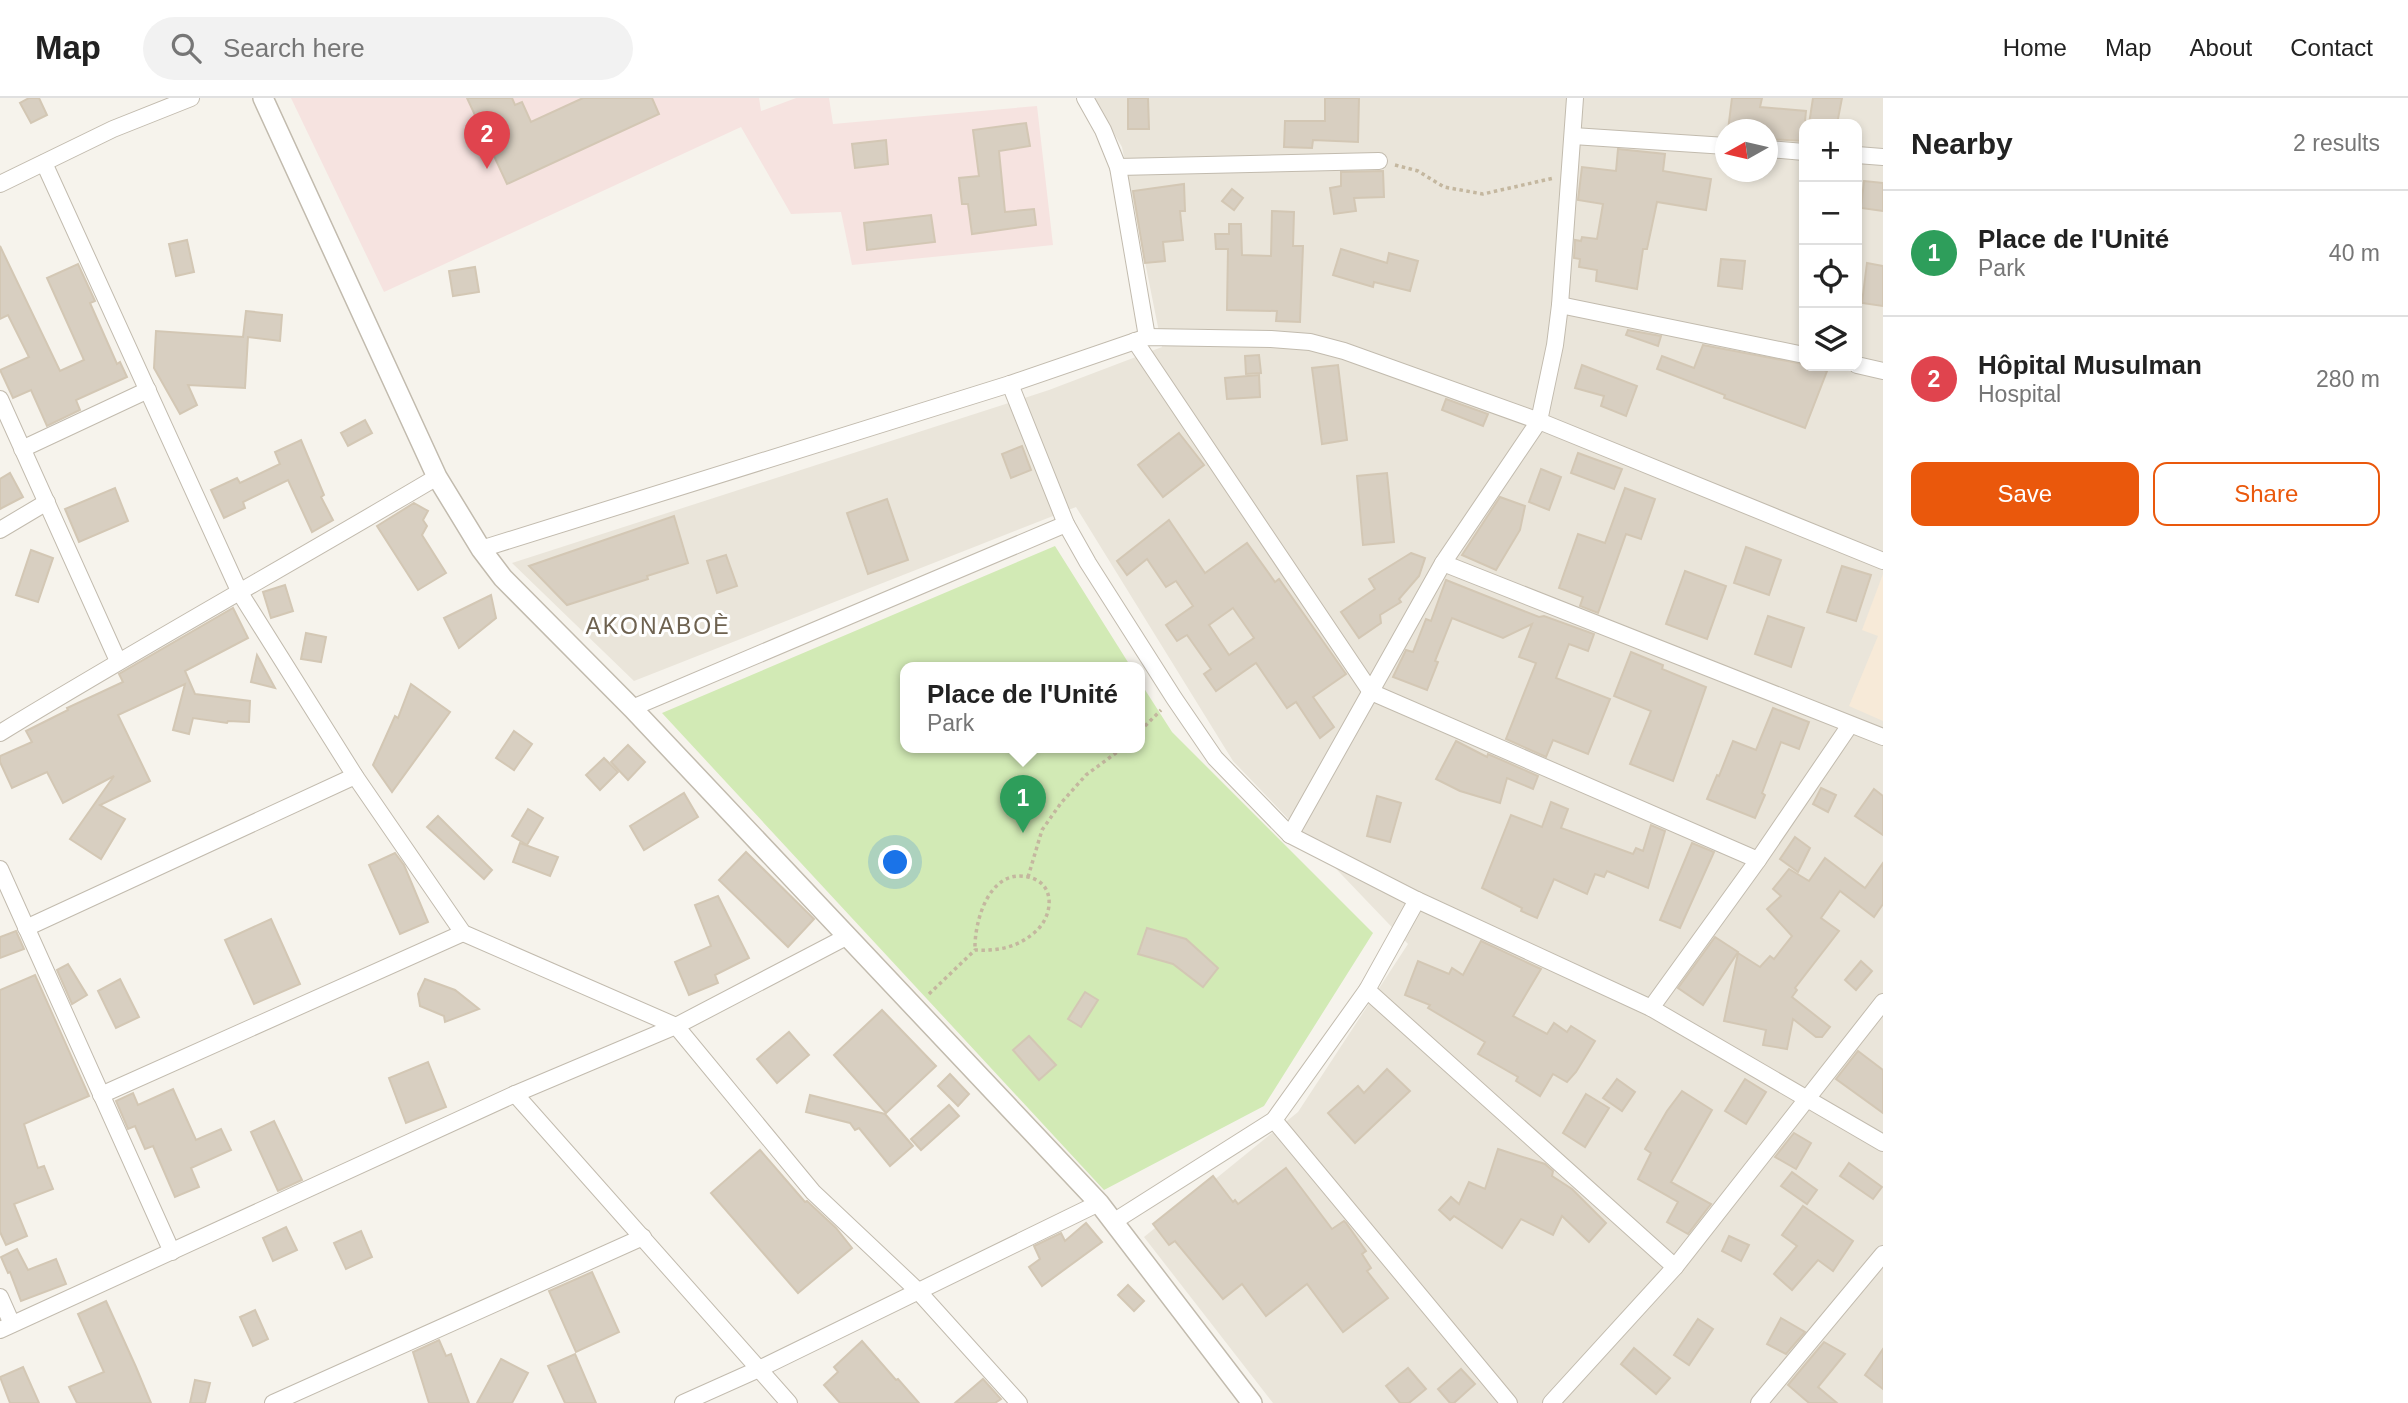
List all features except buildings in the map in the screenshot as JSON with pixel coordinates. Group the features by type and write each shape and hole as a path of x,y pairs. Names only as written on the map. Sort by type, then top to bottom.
{"street":[{"path":"0,184 113,129 191,98"},
{"path":"263,98 438,477 481,549 503,578 632,708 1099,1203 1252,1403"},
{"path":"1085,98 1103,130 1118,167 1141,339 1371,692 1758,860"},
{"path":"1290,835 1443,563 1539,421 1555,345 1560,305 1575,98"},
{"path":"1573,136 1715,145"},
{"path":"1778,150 1799,152"},
{"path":"1862,155 1883,157"},
{"path":"1118,167 1379,161"},
{"path":"44,163 240,593 355,776 463,933 676,1027 813,1192 918,1291 1019,1403"},
{"path":"1560,305 1799,354"},
{"path":"481,549 1010,384 1141,339 1271,339 1310,342 1344,351 1539,421 1883,561"},
{"path":"1862,366 1883,371"},
{"path":"1010,384 1066,524 1088,563 1174,698 1216,758 1290,835 1417,900 1651,1008 1883,1143"},
{"path":"22,449 148,390"},
{"path":"0,399 118,661"},
{"path":"0,733 118,661 438,477"},
{"path":"0,530 47,502"},
{"path":"632,708 1066,524"},
{"path":"1443,563 1883,737"},
{"path":"1651,1008 1758,860 1850,725"},
{"path":"26,928 355,776"},
{"path":"0,869 172,1252"},
{"path":"1113,1222 1275,1120 1367,990 1417,900"},
{"path":"101,1096 463,933"},
{"path":"0,1297 6,1327 515,1094 676,1027 848,936"},
{"path":"1367,990 1675,1268"},
{"path":"1551,1403 1675,1268 1883,1002"},
{"path":"515,1094 789,1403"},
{"path":"1275,1120 1509,1403"},
{"path":"683,1403 759,1369 1099,1203"},
{"path":"274,1403 643,1237"},
{"path":"1759,1403 1883,1254"}],"path":[{"path":"1379,161 1418,172 1444,187 1483,194 1570,175"},
{"path":"1145,726 1174,698"},
{"path":"1028,877 1042,830 1086,775 1116,753"},
{"path":"915,1007 975,950 992,951 1025,941 1047,919 1050,905 1047,892 1041,884 1028,877 1015,877 1001,882 986,899 974,933 975,950"}],"shaded area":[{"path":"291,98 759,98 761,111 796,98 829,98 833,124 1037,106 1053,245 852,265 841,212 791,214 741,127 384,292"},
{"path":"1093,98 1883,98 1883,1403 1273,1403 1144,1237 1298,1112 1408,944 1233,761 1076,507 634,681 512,563 1049,390 1162,347 1122,147"},
{"path":"1883,574 1883,721 1849,706 1878,636 1862,630"}],"green space":[{"path":"1055,546 1128,662 900,662 900,753 1145,753 1145,690 1172,732 1373,933 1264,1106 1104,1190 662,713"}],"place":[{"name":"Hôpital Musulman","path":"487,169"},
{"name":"Place de l'Unité","path":"1023,833"}],"district":[{"name":"AKONABOÈ","path":"658,626"}]}
